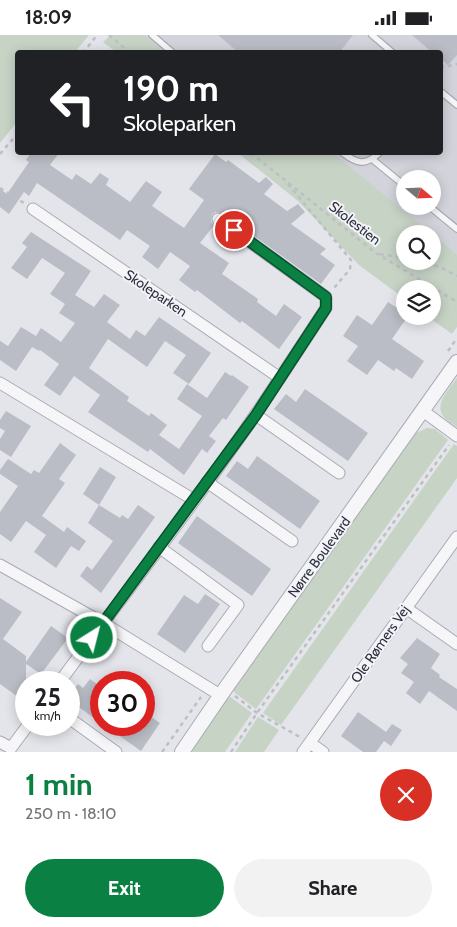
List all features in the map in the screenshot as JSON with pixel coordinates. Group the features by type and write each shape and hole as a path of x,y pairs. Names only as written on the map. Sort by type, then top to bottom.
{"street":[{"name":"Skoleparken","path":"33,209 280,378"},
{"path":"68,671 256,415 326,308 326,297 218,219"},
{"name":"Nørre Boulevard","path":"182,752 222,692 457,362"},
{"path":"0,383 194,500"},
{"path":"423,411 457,435"},
{"path":"256,415 339,473"},
{"path":"207,482 292,541"},
{"name":"Ole Rømers Vej","path":"307,747 457,537"},
{"path":"159,547 238,605 208,646"},
{"path":"0,565 222,692"},
{"path":"406,608 457,644"},
{"path":"80,726 116,752"},
{"path":"0,742 11,748 20,736"},
{"path":"307,747 323,752"}],"lane":[{"path":"152,35 170,50"},
{"path":"372,35 390,50"},
{"path":"443,93 457,105"},
{"path":"346,155 355,161 367,162 377,155"},
{"path":"372,159 396,179"},
{"path":"440,215 457,229"}],"path":[{"path":"85,50 97,35"},
{"path":"109,35 126,50"},
{"path":"443,67 457,63"},
{"path":"0,155 15,137"},
{"name":"Skolestien","path":"254,155 376,253 444,292 457,302"},
{"name":"Skolestien","path":"284,179 351,260 350,269 326,297"},
{"path":"0,188 33,209"},
{"path":"376,253 396,256"},
{"path":"441,268 457,276"},
{"path":"231,752 457,435"},
{"path":"222,692 307,747"}],"shaded area":[{"path":"124,35 457,35 457,269 441,263 441,225 396,225 396,229 270,155 443,155 443,50 143,50"}],"green space":[{"path":"0,35 89,35 77,50 15,50 15,124 0,143"},
{"path":"111,35 144,35 163,50 113,50 103,42"},
{"path":"240,155 335,155 396,205 396,215 409,215 421,225 396,225 396,270 441,270 441,241 457,255 457,327 452,334 440,325 441,280 396,280 396,292 359,265 298,201"},
{"path":"457,378 457,427 444,417 440,407 444,396"},
{"path":"427,428 435,429 448,440 256,709 234,692 233,689 416,433"},
{"path":"454,444 457,446 457,478 281,725 263,713"},
{"path":"229,696 252,713 225,752 192,752 197,740"},
{"path":"258,717 279,730 264,752 235,752"}],"building":[{"path":"218,35 353,35 341,50 236,50"},
{"path":"412,35 457,35 457,55 448,65 443,61 443,50 430,50"},
{"path":"30,155 58,155 50,165 72,180 76,174 91,184 100,173 109,179 106,185 130,202 146,181 162,192 152,206 184,228 204,200 189,189 214,155 216,155 226,162 228,160 259,183 266,177 273,184 264,194 287,211 298,204 305,212 291,224 326,249 320,254 335,265 321,284 222,213 215,212 212,215 211,222 214,225 200,243 229,263 222,274 258,299 257,302 276,316 284,304 302,317 279,349 242,321 240,323 197,290 195,292 179,280 190,266 170,252 158,269 142,257 150,246 127,230 120,240 37,183 29,196 24,192 9,214 0,207 0,189 7,194 29,162 26,160"},
{"path":"31,232 91,271 75,295 94,307 104,294 120,305 107,322 130,339 136,330 145,336 159,317 211,353 189,384 173,373 186,355 165,341 147,367 108,339 89,368 129,397 127,401 149,416 151,413 167,425 159,435 179,449 202,416 177,399 187,384 207,398 225,372 249,387 226,420 223,418 209,436 216,441 207,453 202,449 184,475 150,449 148,452 88,412 100,395 74,376 60,396 44,385 59,364 40,350 32,347 16,371 0,360 0,341 8,346 21,327 36,336 41,328 61,342 75,323 59,313 65,304 50,294 65,273 42,258 27,279 11,268 27,247 22,243"},
{"path":"388,302 396,307 396,325 402,325 392,339 424,361 412,379 396,368 394,371 378,360 367,375 347,361 358,346 343,336 357,315 372,325"},
{"path":"305,389 368,433 348,461 274,409 286,394 296,402"},
{"path":"6,411 31,426 11,457 0,450 0,439 5,431 0,428 0,420"},
{"path":"60,443 76,455 59,479 65,483 42,516 64,532 67,527 86,541 79,551 71,546 56,568 34,552 46,535 26,521 11,542 0,534 0,512 18,486 0,474 0,470 8,459 31,474 34,470 39,473"},
{"path":"257,456 320,501 300,529 226,476 237,461 248,469"},
{"path":"100,467 116,477 99,505 83,494"},
{"path":"99,505 120,518 122,515 128,519 138,505 155,517 101,593 80,576 87,566 92,570 113,541 88,523"},
{"path":"197,516 271,569 252,596 178,543"},
{"path":"205,594 220,604 185,653 157,634 184,595 198,604"},
{"path":"0,598 22,612 3,639 26,656 26,662 51,626 68,638 43,671 36,671 26,664 26,671 15,671 15,695 0,684"},
{"path":"417,638 440,654 431,668 440,675 439,677 457,689 457,711 429,691 420,704 406,693 414,682 401,673 408,664 400,658"},
{"path":"90,679 90,715 80,708 80,686 83,688"},
{"path":"358,712 386,732 392,724 402,730 391,746 384,741 376,752 363,752 341,736"},
{"path":"155,720 160,723 155,730"},
{"path":"120,736 151,736 141,751"}],"route":[{"path":"92,638 256,415 326,308 326,297 234,230"}]}
